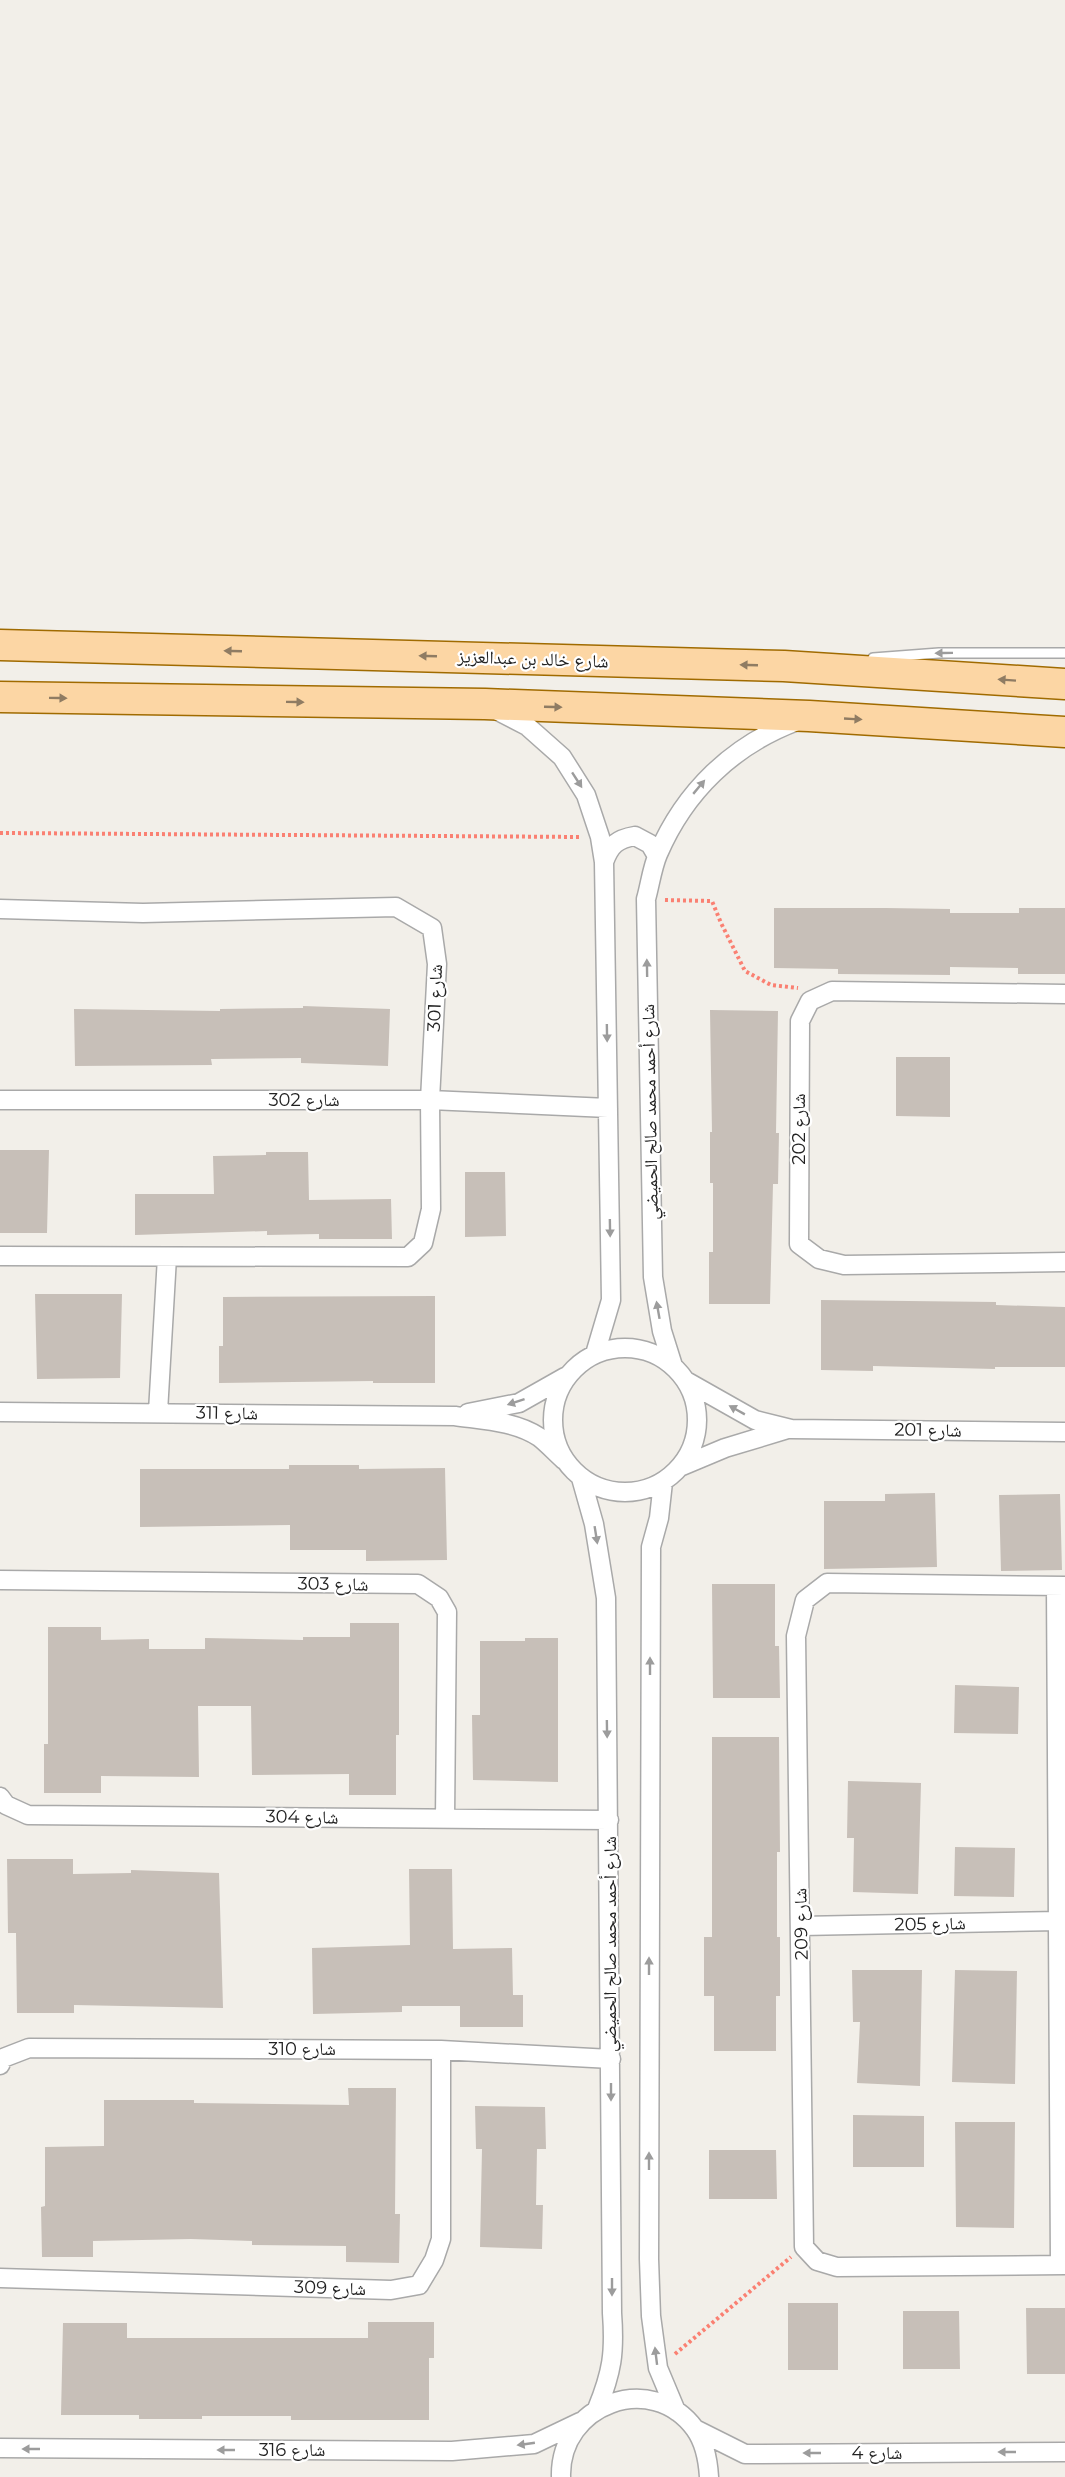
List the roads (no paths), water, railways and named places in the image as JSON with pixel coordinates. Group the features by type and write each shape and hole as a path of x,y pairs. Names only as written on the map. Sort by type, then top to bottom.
{"main road":[{"name":"شارع خالد بن عبدالعزيز","path":"0,645 784,666 1065,684"},
{"path":"0,698 485,704 809,716 1065,732"}],"street":[{"path":"485,704 527,726 562,757 586,795 600,837 604,862 611,1300 595,1354"},
{"name":"شارع أحمد محمد صالح الحميضي","path":"674,1366 662,1331 653,1277 646,899 657,856 678,814 702,783 735,753 772,730 809,716"},
{"path":"604,862 609,848 620,838 635,836 650,844 657,856"},
{"name":"شارع 301","path":"0,909 142,912 396,907 432,928 437,963 430,1100 431,1209 423,1244 408,1257 0,1256"},
{"name":"شارع 202","path":"1065,994 832,991 810,1001 800,1021 799,1244 819,1259 844,1265 1065,1262"},
{"name":"شارع 302","path":"0,1100 430,1100 609,1108"},
{"path":"158,1412 167,1257"},
{"path":"612,1348 637,1348 652,1353 674,1366 686,1381 696,1405 698,1422 693,1447 682,1466 663,1482 631,1493 598,1488 581,1479 564,1460 554,1438 552,1413 556,1397 568,1375 595,1354 612,1348"},
{"name":"شارع 311","path":"455,1416 519,1402 568,1375"},
{"name":"شارع 201","path":"686,1381 755,1420 792,1428 1065,1432"},
{"name":"شارع 311","path":"0,1412 455,1416 518,1428 538,1437 564,1460"},
{"name":"شارع 201","path":"682,1466 735,1444 792,1428"},
{"name":"شارع أحمد محمد صالح الحميضي","path":"581,1479 594,1524 606,1598 614,2347 609,2379 597,2409"},
{"path":"663,1482 659,1518 651,1546 650,1570 649,2259 651,2316 658,2367 676,2411"},
{"name":"شارع 303","path":"0,1580 418,1584 439,1598 447,1612 445,1819"},
{"name":"شارع 209","path":"1060,1586 827,1583 805,1600 796,1636 804,2247 817,2261 837,2267 1062,2265"},
{"path":"1060,1586 1059,1921 1062,2265"},
{"name":"شارع 304","path":"0,1797 6,1804 28,1815 609,1820"},
{"name":"شارع 205","path":"801,1926 1059,1921"},
{"name":"شارع 310","path":"0,2065 3,2058 30,2048 441,2050 610,2059"},
{"name":"شارع 309","path":"0,2278 391,2290 419,2285 434,2260 441,2239 441,2050"},
{"path":"561,2477 561,2463 567,2441 580,2422 597,2409 622,2400 650,2400 676,2411 695,2429 707,2453 709,2477"},
{"name":"شارع 316","path":"0,2448 452,2451 534,2444 580,2422"},
{"name":"شارع 4","path":"695,2429 745,2454 1065,2452"}],"lane":[{"path":"867,659 939,652 1065,653"},
{"path":"784,666 856,660"}]}
